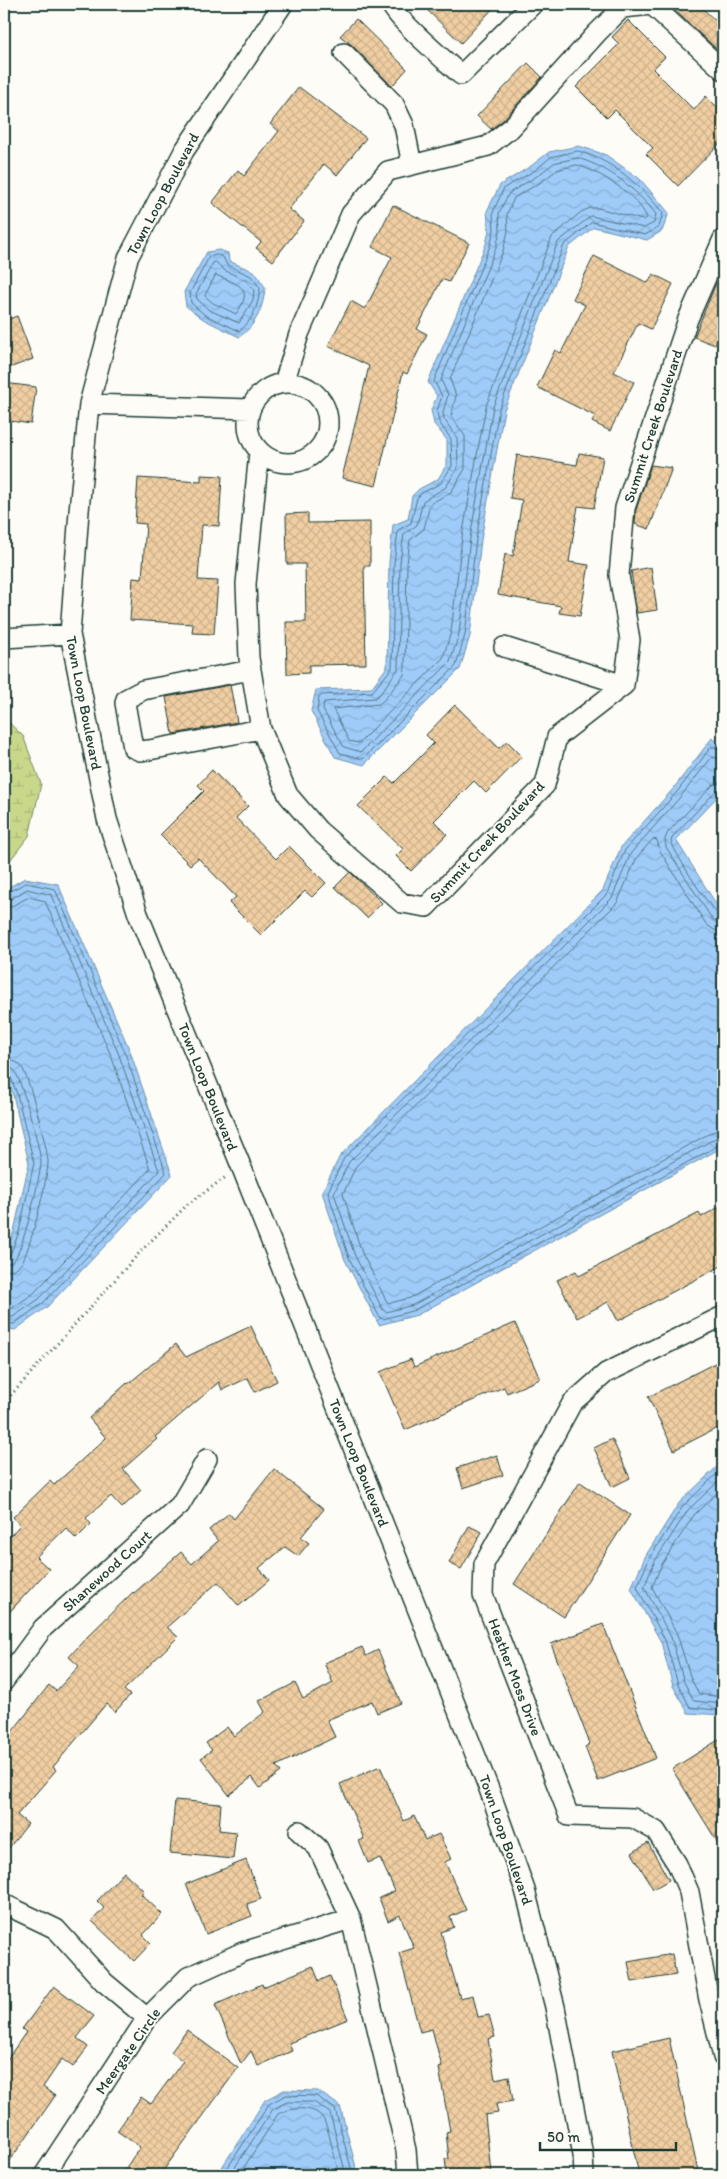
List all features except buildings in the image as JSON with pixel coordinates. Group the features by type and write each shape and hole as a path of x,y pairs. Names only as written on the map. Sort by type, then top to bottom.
{"street":[{"name":"Town Loop Boulevard","path":"283,4 184,151 128,258 89,404 70,634 107,819 138,914 252,1194 474,1752 525,1890 555,2007 583,2155 584,2175"},
{"path":"391,4 391,7 405,22 461,75 533,4"},
{"path":"284,383 299,334 351,214 388,171 488,146 511,128 597,32 622,8 652,5 723,70"},
{"path":"344,53 394,104 404,125 412,165"},
{"name":"Summit Creek Boulevard","path":"259,452 246,584 251,670 261,730 288,795 318,830 402,903 426,907 545,785 557,737 624,685 630,640 619,575 625,508 688,319 723,239"},
{"path":"284,383 297,384 310,389 320,398 326,410 328,423 326,437 315,453 297,463 284,464 270,460 259,452 252,443 248,432 250,409 255,399 263,391 284,383"},
{"path":"89,404 250,409"},
{"path":"4,638 70,634"},
{"path":"504,647 624,685"},
{"path":"251,670 143,690 126,699 125,703 133,748 140,750 261,730"},
{"name":"Heather Moss Drive","path":"723,1316 606,1373 572,1403 484,1564 483,1595 569,1816 633,1818 656,1831 677,1864 689,1892 709,2000 723,2057"},
{"name":"Shanewood Court","path":"4,1681 43,1628 180,1506 207,1459"},
{"path":"299,1831 318,1848 351,1919 406,2150 408,2175"},
{"path":"4,1904 56,1929 104,1982 147,2018"},
{"name":"Meergate Circle","path":"44,2175 147,2018 188,1977 242,1952 351,1919"}],"path":[{"path":"4,1403 141,1251 188,1204 216,1183"}],"green space":[{"path":"4,718 23,736 41,784 29,836 4,868"}],"water":[{"path":"579,146 606,155 640,179 669,213 662,231 647,240 594,227 569,247 504,410 481,540 470,636 460,669 364,765 335,757 311,711 316,690 371,688 387,667 389,562 393,525 408,519 412,496 419,489 438,479 447,464 447,440 434,424 431,410 437,396 428,382 486,244 489,230 487,211 500,185 531,166 549,152"},
{"path":"219,250 228,253 229,261 255,272 265,287 258,315 250,327 239,337 203,319 186,306 184,292 207,252"},
{"path":"712,738 723,749 723,787 721,793 676,840 723,915 723,1147 417,1315 379,1325 345,1260 322,1192 340,1156 603,890 621,847 673,789"},
{"path":"25,878 58,884 130,1051 172,1175 47,1307 15,1330 4,1328 4,1258 14,1231 29,1163 13,1095 4,1072 4,890"},
{"path":"723,1461 723,1715 688,1713 673,1686 661,1642 631,1588 646,1555 679,1503"},
{"path":"284,2090 318,2091 340,2106 358,2175 217,2175 265,2100"}]}
